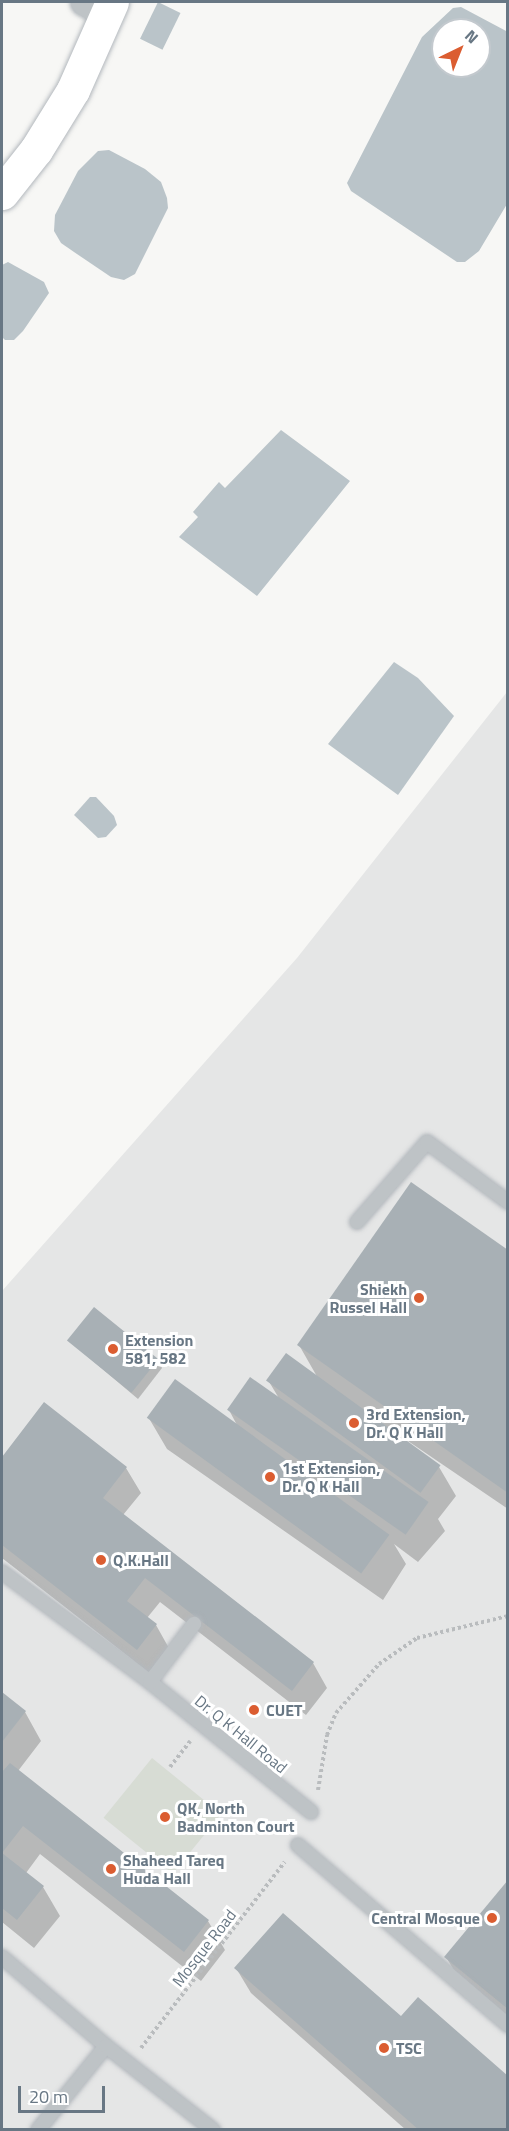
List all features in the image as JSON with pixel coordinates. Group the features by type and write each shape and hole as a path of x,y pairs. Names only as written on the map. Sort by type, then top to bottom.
{"main road":[{"path":"2,193 36,150 73,90 101,5"}],"lane":[{"path":"357,1222 427,1142 507,1202"},
{"name":"Dr. Q K Hall Road","path":"2,1572 150,1682 312,1812"},
{"path":"150,1682 194,1624"},
{"path":"298,1845 507,2025"},
{"path":"2,1957 128,2065 213,2130"},
{"path":"38,2130 106,2046"}],"path":[{"path":"312,1812 324,1770 327,1735 336,1713 379,1664 417,1638 507,1616"},
{"path":"170,1767 203,1724"},
{"name":"Mosque Road","path":"128,2065 298,1845"}],"shaded area":[{"path":"158,2 180,13 162,50 140,39"},
{"path":"461,7 482,18 442,18 453,8"},
{"path":"491,23 508,32 507,204 479,251 465,262 457,262 351,191 347,183 422,37 431,29 431,78 491,78"},
{"path":"109,150 145,169 161,182 167,198 168,208 135,274 124,280 111,277 61,243 54,231 55,215 78,171 98,151"},
{"path":"8,262 44,282 49,293 23,331 14,340 5,340 2,337 2,265"},
{"path":"281,430 350,481 257,596 179,537 198,517 193,512 219,482 225,488"},
{"path":"394,662 418,678 454,716 398,795 328,744"},
{"name":"CUET","path":"507,692 507,2129 2,2130 2,1291 297,958"},
{"path":"90,797 96,797 114,816 117,825 106,837 98,838 74,815"},
{"name":"QK, North Badminton Court","path":"152,1758 221,1814 173,1874 104,1818"}],"building":[{"name":"Shiekh Russel Hall","path":"411,1182 508,1250 508,1493 297,1345"},
{"name":"Extension 581, 582","path":"94,1307 159,1359 131,1393 67,1340"},
{"name":"3rd Extension, Dr. Q K Hall","path":"286,1353 441,1465 421,1493 266,1381"},
{"path":"250,1377 429,1502 406,1535 227,1410"},
{"name":"1st Extension, Dr. Q K Hall","path":"175,1379 389,1535 361,1574 147,1418"},
{"name":"Q.K.Hall","path":"44,1402 127,1467 103,1498 314,1662 292,1691 145,1578 127,1601 157,1624 137,1650 2,1545 2,1457"},
{"path":"2,1692 26,1711 2,1742"},
{"name":"Shaheed Tareq Huda Hall","path":"10,1763 209,1920 184,1952 23,1826 2,1853 2,1772"},
{"path":"2,1853 44,1886 17,1920 2,1908"},
{"name":"Central Mosque","path":"508,1880 508,2009 444,1957"},
{"path":"283,1913 401,2016 418,1997 508,2076 508,2125 504,2130 419,2130 234,1968"}],"place":[{"name":"Shiekh Russel Hall","path":"419,1298"},
{"name":"Extension 581, 582","path":"113,1349"},
{"name":"3rd Extension, Dr. Q K Hall","path":"354,1423"},
{"name":"1st Extension, Dr. Q K Hall","path":"270,1477"},
{"name":"Q.K.Hall","path":"101,1560"},
{"name":"CUET","path":"254,1710"},
{"name":"QK, North Badminton Court","path":"165,1817"},
{"name":"Shaheed Tareq Huda Hall","path":"111,1869"},
{"name":"Central Mosque","path":"492,1918"},
{"name":"TSC","path":"384,2048"}]}
